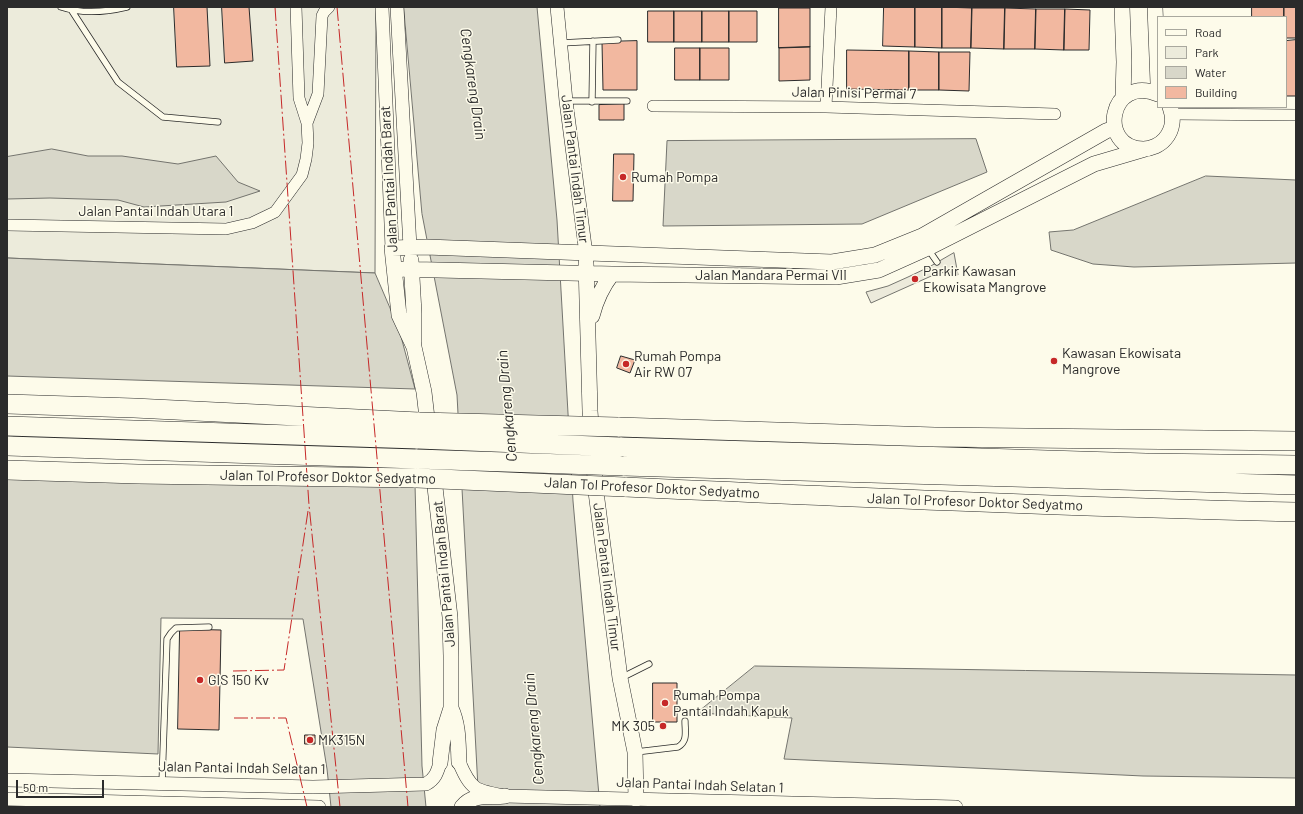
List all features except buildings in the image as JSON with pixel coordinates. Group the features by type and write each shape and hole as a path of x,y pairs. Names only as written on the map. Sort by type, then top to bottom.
{"highway":[{"path":"7,404 134,408 620,447 1146,463 1296,465"},
{"path":"7,426 419,430 618,427 935,436 1296,441"},
{"name":"Jalan Tol Profesor Doktor Sedyatmo","path":"7,446 623,466 1296,485"},
{"name":"Jalan Tol Profesor Doktor Sedyatmo","path":"7,470 138,474 416,478 948,502 1296,512"}],"main road":[{"path":"1122,7 1124,62 1123,97"},
{"path":"1155,7 1157,58"},
{"path":"1145,149 1137,148 1123,141 1114,128 1113,119 1116,107 1123,97 1131,92 1150,90 1157,94"},
{"name":"Jalan Mandara Permai VII","path":"394,269 412,268 612,274 836,277 879,270 928,248 1094,164 1154,147 1162,142 1169,134 1172,125 1171,110"},
{"name":"Jalan Mandara Permai VII","path":"392,248 426,247 832,262 875,255 922,236 1106,131 1114,128"},
{"name":"Jalan Pantai Indah Barat","path":"410,247 414,313 414,347"},
{"name":"Jalan Pantai Indah Barat","path":"392,248 400,315 414,347 424,392 446,581 452,656 451,708 444,730 440,763"},
{"name":"Jalan Pantai Indah Timur","path":"586,254 590,411 596,492 620,678 635,752 641,803"},
{"name":"Jalan Pantai Indah Timur","path":"588,330 596,300 603,286 612,274"},
{"name":"Jalan Pantai Indah Barat","path":"451,708 458,729 459,762"},
{"path":"462,807 475,793 505,796"}],"street":[{"name":"Jalan Pantai Indah Utara 1","path":"7,225 226,229 252,223 276,212 302,175 308,143 307,123 299,98 296,7"},
{"name":"Jalan Pantai Indah Utara 1","path":"307,123 318,94 322,16 329,7"},
{"name":"Jalan Pantai Indah Barat","path":"382,7 392,248"},
{"name":"Jalan Pantai Indah Barat","path":"397,7 410,247"},
{"name":"Jalan Pantai Indah Timur","path":"557,7 566,101 586,254"},
{"path":"826,107 831,7"},
{"name":"Jalan Pinisi Permai 7","path":"653,106 826,107 1055,114"},
{"path":"1171,110 1296,115"},
{"path":"459,762 466,779 475,793"},
{"name":"Jalan Pantai Indah Selatan 1","path":"7,780 313,787 426,784 433,781 440,763"},
{"name":"Jalan Pantai Indah Selatan 1","path":"505,796 609,798 641,803 956,807"},
{"path":"7,799 319,807"}],"lane":[{"path":"61,7 72,11 109,11 127,7"},
{"path":"72,11 118,82 163,117 218,122"},
{"path":"561,43 618,40"},
{"path":"592,102 593,41"},
{"path":"566,101 627,101"},
{"path":"928,248 937,262"},
{"path":"162,783 167,639 171,632 176,628 209,628"},
{"path":"620,678 649,664"},
{"path":"635,752 678,747 683,744 685,738 685,721"}],"green space":[{"path":"7,7 376,7 375,273 7,258"}],"shaded area":[{"name":"Parkir Kawasan Ekowisata Mangrove","path":"954,253 958,275 950,272 938,273 871,303 866,292 888,286 929,267"}],"water":[{"name":"Cengkareng Drain","path":"404,7 537,7 557,220 573,501 600,807 479,807 457,395 422,214"},
{"path":"976,139 987,172 862,224 663,226 667,141"},
{"path":"52,149 88,156 122,156 178,164 216,156 238,182 260,191 226,202 144,207 118,200 50,198 7,199 7,157"},
{"path":"1206,176 1296,180 1296,263 1134,267 1093,264 1051,250 1049,232 1073,230"},
{"path":"7,258 375,273 399,329 415,389 7,376"},
{"path":"7,473 415,484 422,766 426,807 331,807 327,769 303,619 161,618 158,754 7,747"},
{"path":"755,666 1296,675 1296,778 1143,776 784,759 792,718 697,713"}],"power":[{"path":"275,7 309,505 340,807"},
{"path":"337,7 408,807"},
{"path":"233,671 284,670 308,511"},
{"path":"234,718 286,718 307,807"}],"place":[{"name":"Rumah Pompa","path":"623,177"},
{"name":"Parkir Kawasan Ekowisata Mangrove","path":"915,279"},
{"name":"Kawasan Ekowisata Mangrove","path":"1054,361"},
{"name":"Rumah Pompa Air RW 07","path":"626,364"},
{"name":"GIS 150 Kv","path":"200,680"},
{"name":"Rumah Pompa Pantai Indah Kapuk","path":"665,703"},
{"name":"MK 305","path":"663,726"},
{"name":"MK315N","path":"310,740"}]}
